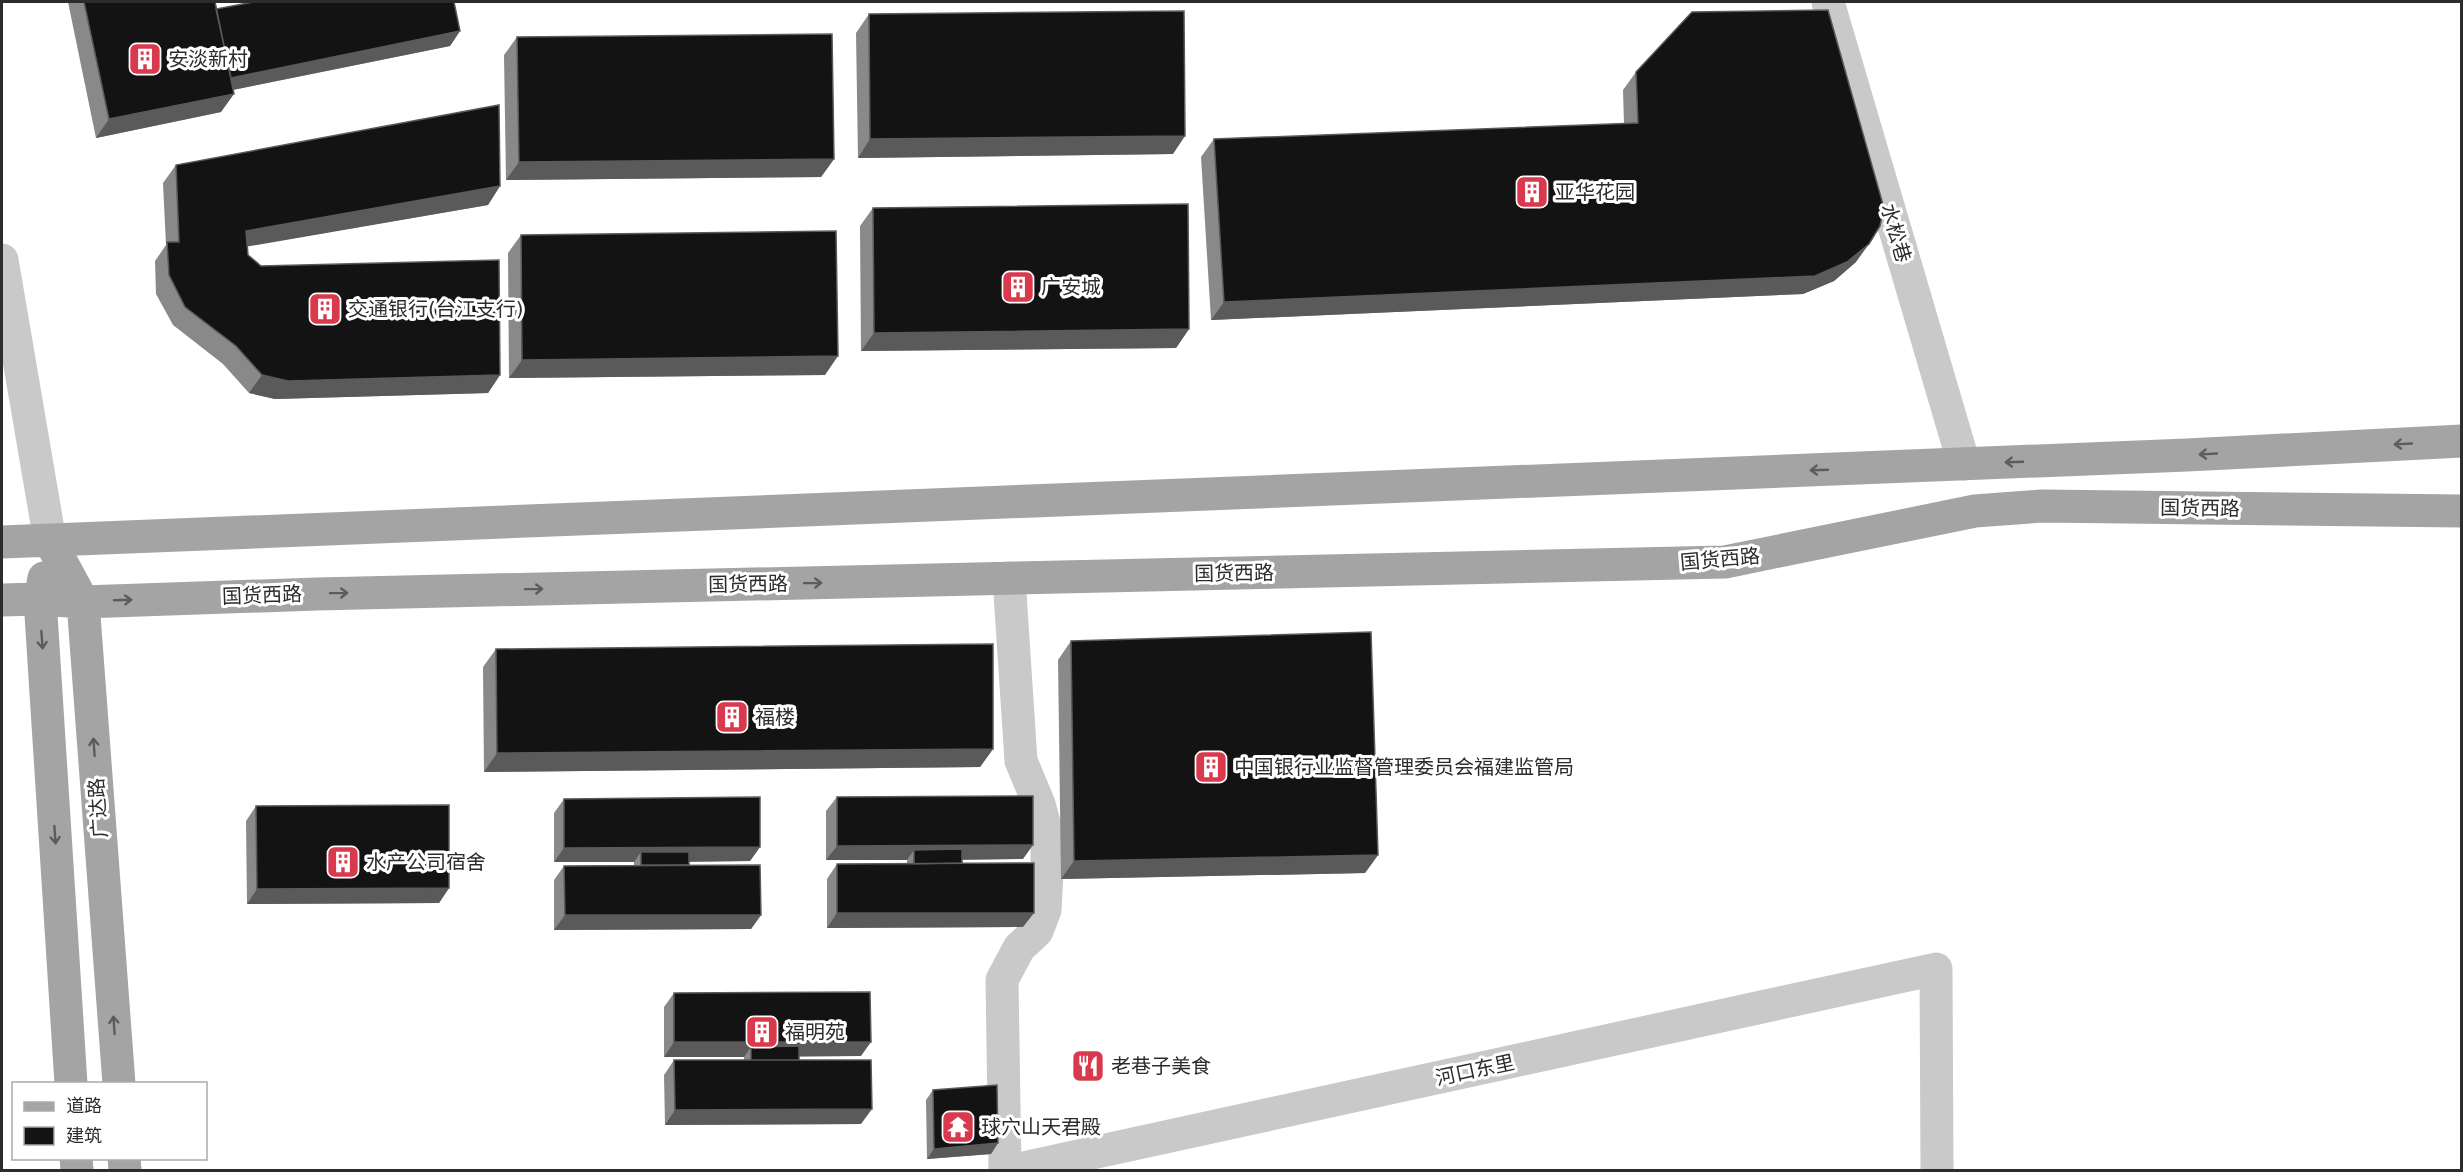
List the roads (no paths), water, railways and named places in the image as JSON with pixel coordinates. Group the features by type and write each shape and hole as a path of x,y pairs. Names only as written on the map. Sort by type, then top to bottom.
{"main road":[{"path":"2,542 1964,464 2462,441"},
{"name":"国货西路","path":"2,600 40,599 83,602 306,594 1725,562 1975,511 2042,507 2462,511"},
{"name":"广达路","path":"50,541 40,599 71,1082"},
{"name":"广达路","path":"50,541 83,602 119,1082"}],"street":[{"name":"水松巷","path":"1828,2 1964,464"},
{"name":"广达路","path":"2,260 50,541"},
{"path":"1005,1170 1002,980 1019,948 1037,931 1045,910 1047,873 1047,834 1039,804 1021,761 1009,578"},
{"name":"河口东里","path":"1014,1170 1936,969 1937,1170"}],"place":[{"name":"安淡新村","path":"145,59"},
{"name":"亚华花园","path":"1532,192"},
{"name":"广安城","path":"1018,287"},
{"name":"交通银行(台江支行)","path":"325,309"},
{"name":"福楼","path":"732,717"},
{"name":"中国银行业监督管理委员会福建监管局","path":"1211,767"},
{"name":"水产公司宿舍","path":"343,862"},
{"name":"福明苑","path":"762,1032"},
{"name":"老巷子美食","path":"1088,1066"},
{"name":"球穴山天君殿","path":"958,1127"}]}
